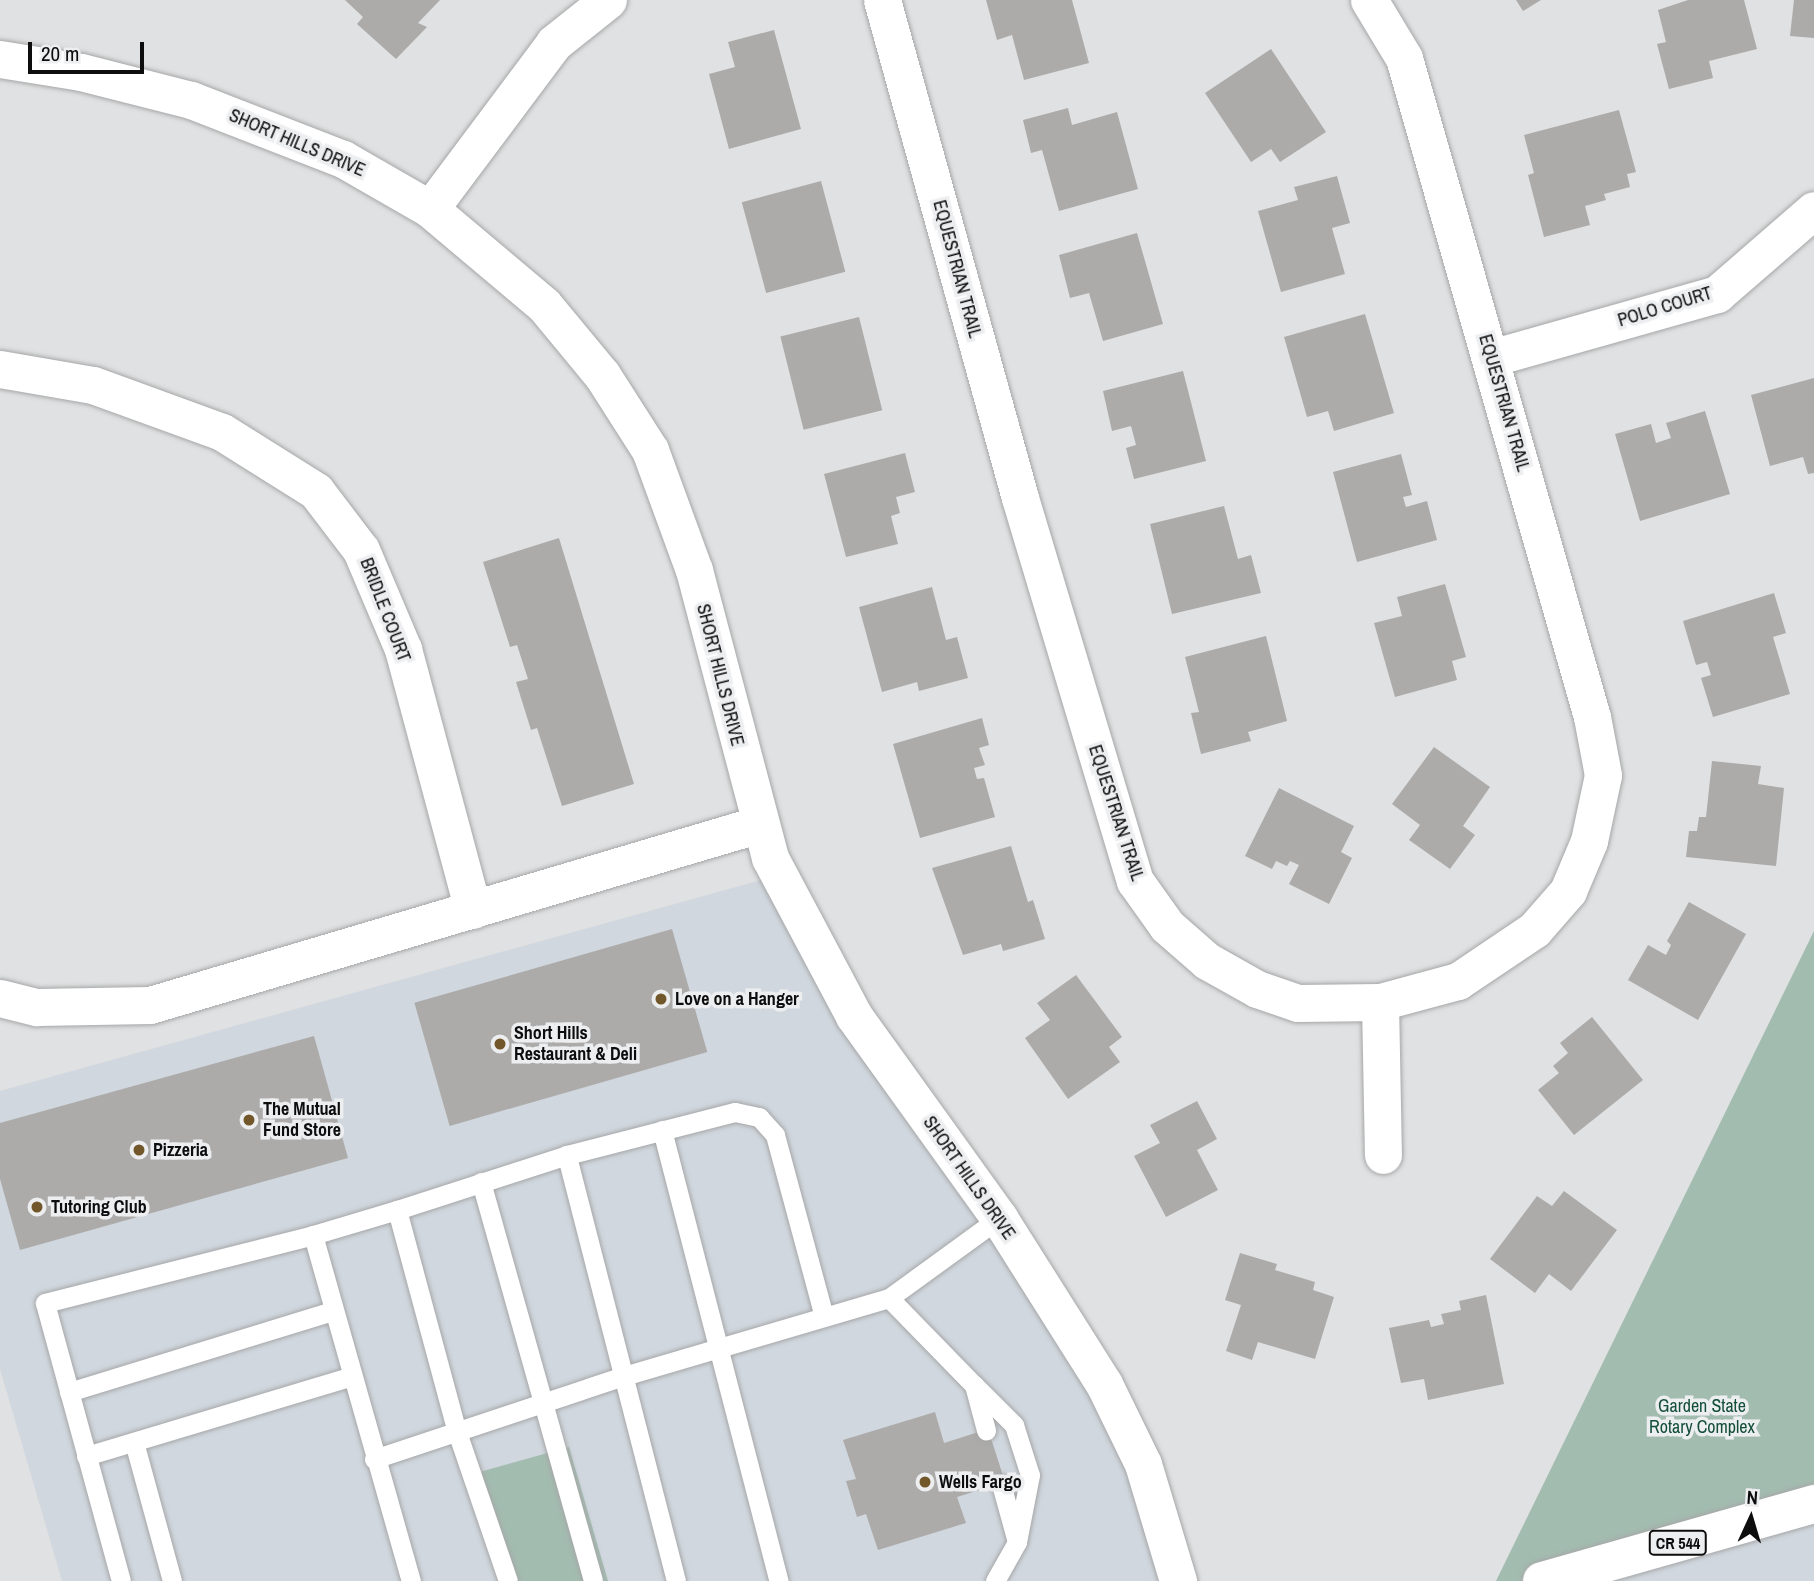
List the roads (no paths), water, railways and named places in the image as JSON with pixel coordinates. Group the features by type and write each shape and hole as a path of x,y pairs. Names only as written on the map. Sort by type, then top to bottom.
{"main road":[{"name":"CR 544","path":"1542,1581 1814,1504"}],"street":[{"path":"430,209 554,43 608,0"},
{"name":"EQUESTRIAN TRAIL","path":"882,0 1020,498 1135,881 1167,926 1207,961 1257,989 1298,1003 1380,1002 1458,981 1534,930 1568,891 1589,841 1603,775 1592,717 1492,358 1404,58 1369,0"},
{"name":"SHORT HILLS DRIVE","path":"0,59 81,72 191,100 342,159 430,209 544,306 602,375 650,450 694,569 770,858 854,1016 999,1218 1104,1384 1143,1464 1178,1581"},
{"name":"POLO COURT","path":"1492,358 1717,294 1814,210"},
{"name":"BRIDLE COURT","path":"0,369 93,385 222,432 316,491 361,550 403,649 472,910"},
{"path":"0,998 37,1007 150,1005 760,824"},
{"path":"1380,1002 1383,1155"}],"lane":[{"path":"121,1581 45,1303 313,1235 567,1154 736,1112 748,1112 769,1125 824,1316"},
{"path":"662,1130 779,1581"},
{"path":"567,1154 676,1581"},
{"path":"481,1182 593,1581"},
{"path":"397,1210 457,1432 508,1581"},
{"path":"374,1459 719,1346 889,1298 999,1218"},
{"path":"313,1235 350,1377 411,1581"},
{"path":"889,1298 1014,1425 1030,1475 1017,1542 995,1581"},
{"path":"69,1392 332,1311"},
{"path":"86,1456 350,1377"},
{"path":"974,1385 986,1430"},
{"path":"134,1442 172,1581"},
{"path":"1001,1484 1017,1542"}],"place":[{"name":"Love on a Hanger","path":"661,999"},
{"name":"Short Hills Restaurant & Deli","path":"500,1044"},
{"name":"The Mutual Fund Store","path":"249,1120"},
{"name":"Pizzeria","path":"139,1150"},
{"name":"Tutoring Club","path":"37,1207"},
{"name":"Wells Fargo","path":"925,1482"}],"park label":[{"name":"Garden State Rotary Complex","path":"1702,1417"}]}
